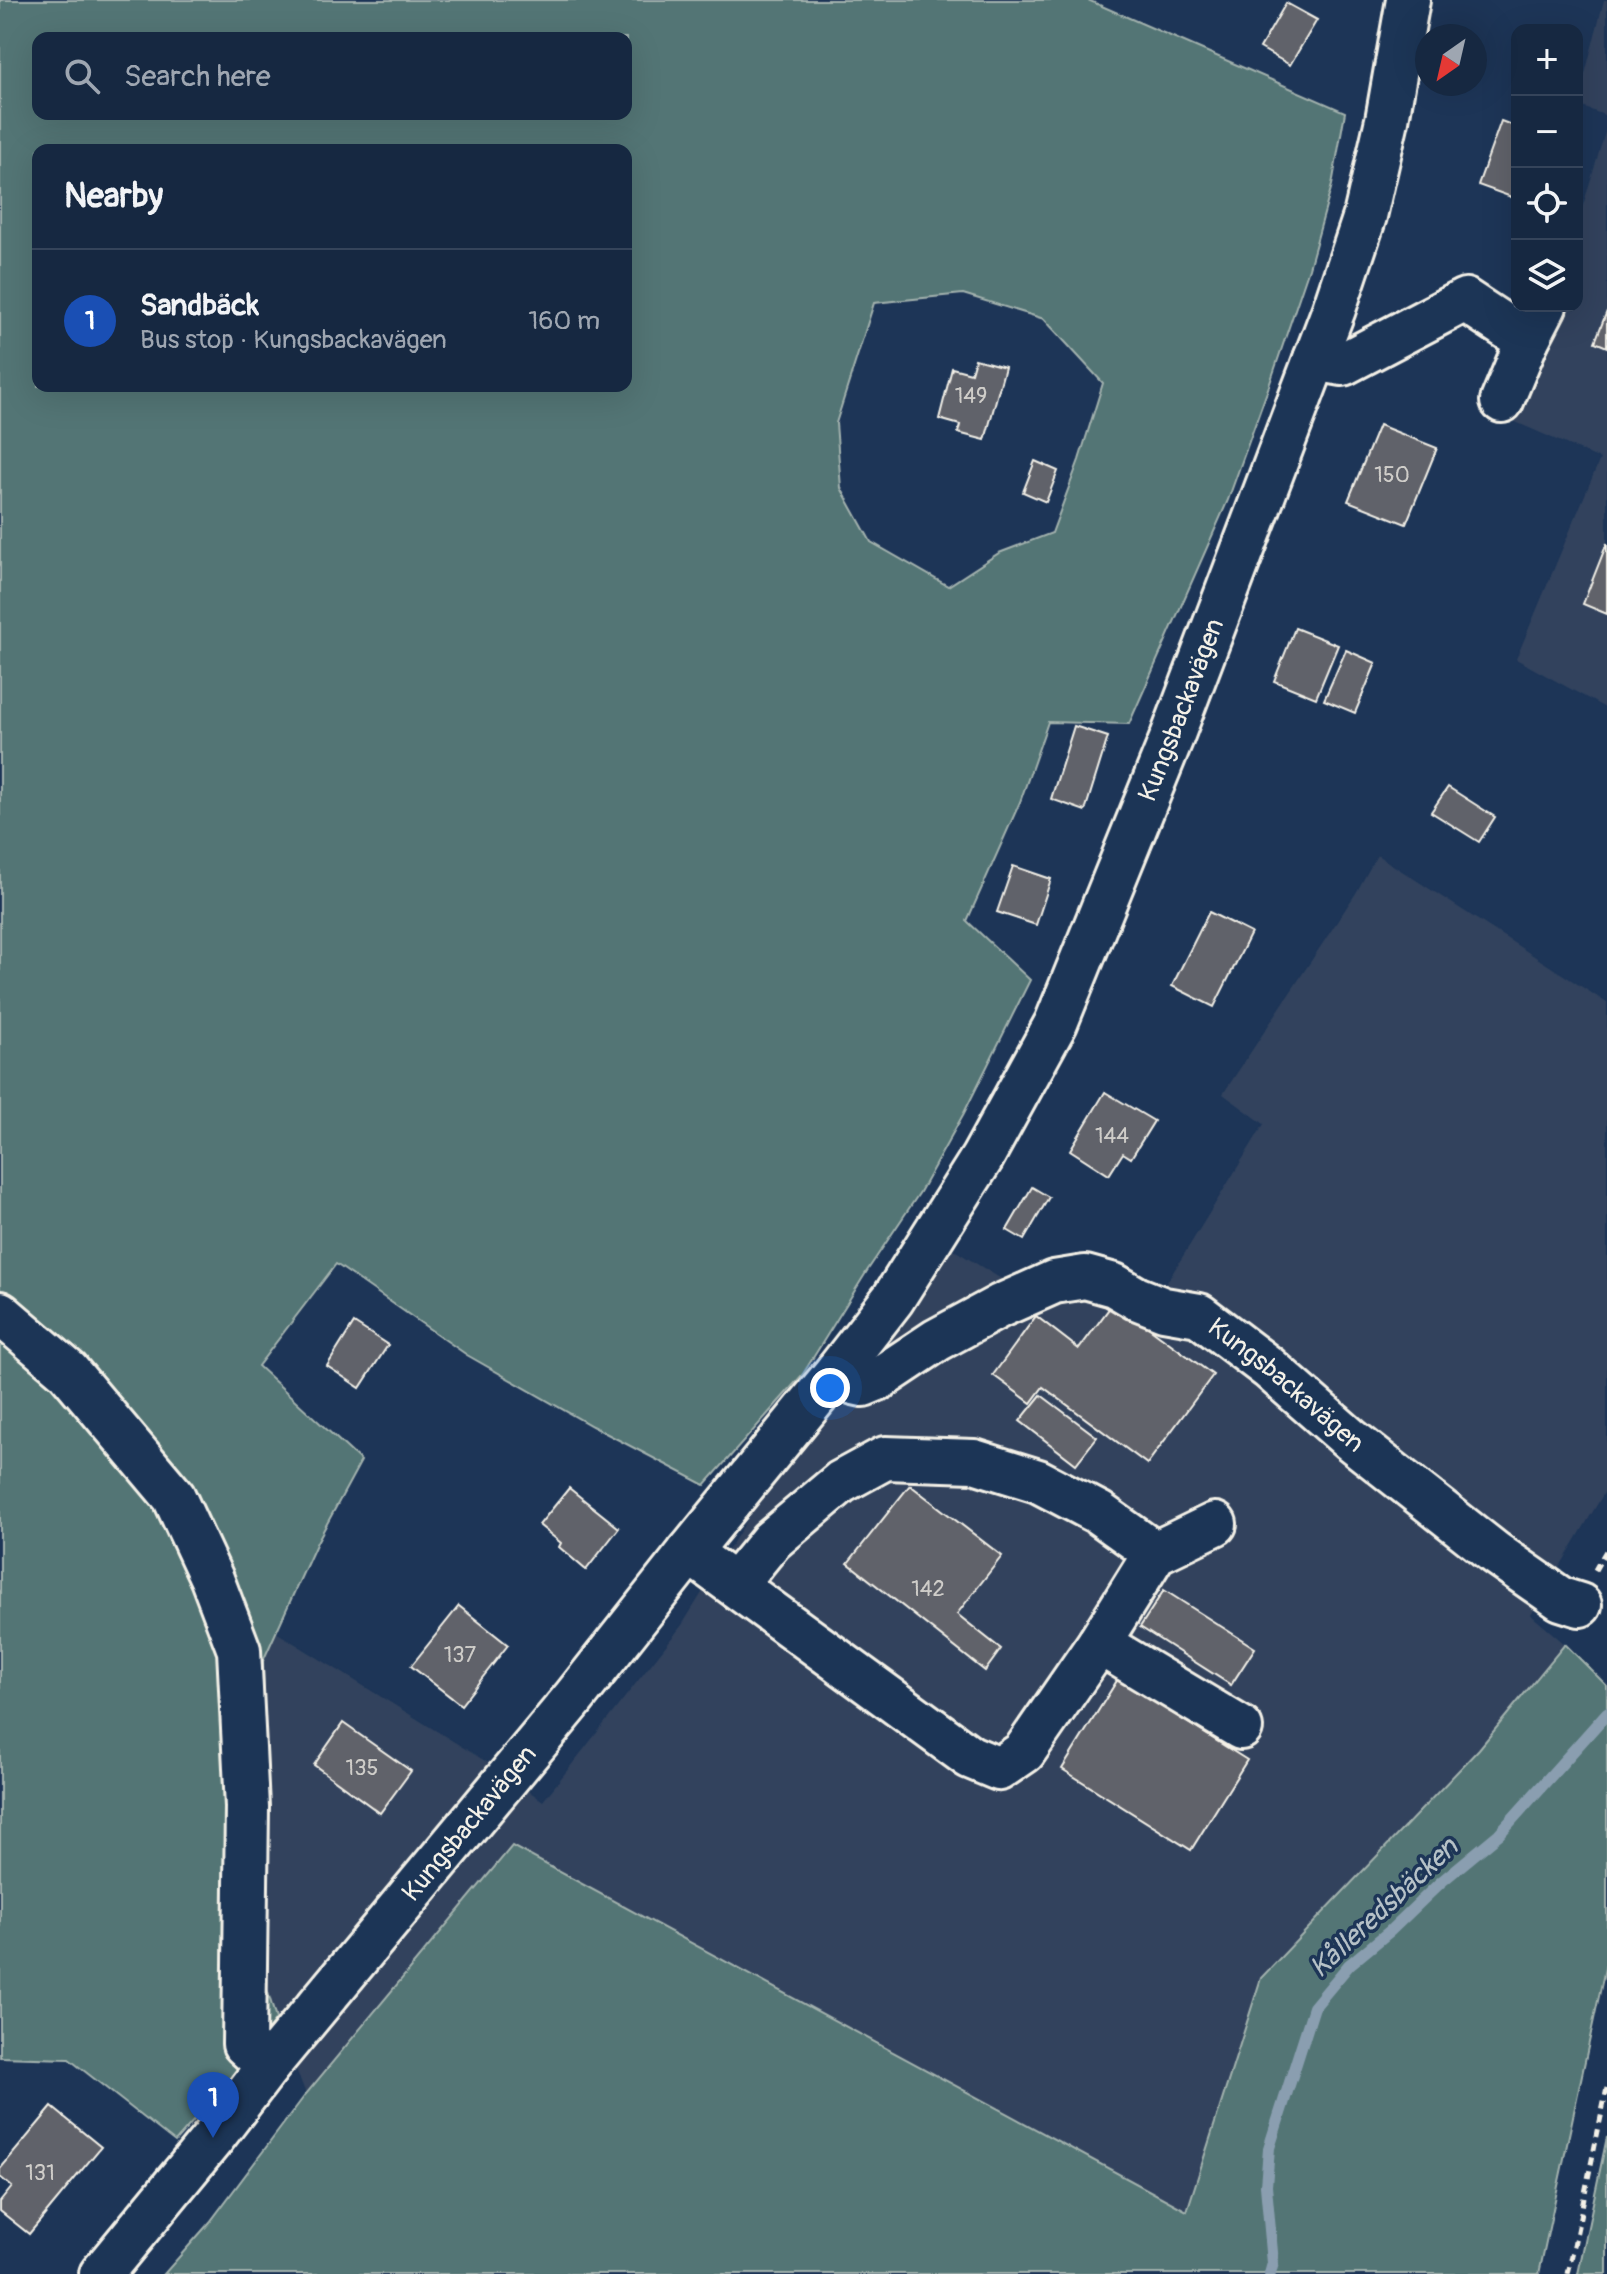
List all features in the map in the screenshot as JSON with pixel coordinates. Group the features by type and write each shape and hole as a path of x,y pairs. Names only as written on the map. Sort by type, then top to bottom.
{"street":[{"name":"Kungsbackavägen","path":"101,2274 268,2066 573,1699 837,1371 893,1299 982,1158 1056,1023 1177,723 1315,359 1365,216 1387,120 1408,0"},
{"path":"1315,359 1343,364 1465,300 1536,324 1502,401"},
{"name":"Kungsbackavägen","path":"837,1371 854,1383 863,1385 880,1378 937,1340 1000,1306 1054,1282 1085,1277 1114,1285 1164,1309 1199,1315 1269,1368 1350,1439 1495,1553 1561,1599 1580,1605"},
{"path":"0,1313 68,1371 174,1497 212,1579 239,1650 247,1807 244,2044 268,2066"},
{"path":"735,1585 771,1541 841,1482 885,1458 974,1461 1038,1481 1099,1513 1155,1553"},
{"path":"689,1552 970,1757 999,1769 1024,1752 1099,1643 1155,1553 1215,1524"},
{"path":"1099,1643 1241,1728"}],"path":[{"path":"1568,2274 1607,2088"}],"shaded area":[{"path":"1604,0 1607,0 1607,116 1583,107 1583,82"},
{"path":"1607,126 1607,709 1516,659 1600,459 1495,413 1540,312 1583,312 1583,205"},
{"path":"1377,855 1607,1003 1607,1488 1531,1615 1565,1644 1479,1749 1261,1978 1187,2211 513,1846 306,2094 276,2019 263,1976 263,1661 276,1632 490,1764 543,1801 682,1625 752,1512 821,1425 951,1248 1016,1288 1138,1276 1164,1287 1264,1124 1223,1094 1356,893"}],"green space":[{"path":"0,0 1088,0 1345,112 1332,185 1309,268 1270,383 1228,500 1129,724 1048,722 1020,802 967,921 1030,980 964,1113 920,1192 803,1374 705,1485 467,1355 336,1264 258,1366 361,1461 317,1542 263,1661 263,1976 276,2019 242,2065 175,2142 69,2059 0,2057","holes":["963,294 1044,319 1103,383 1052,533 999,553 948,586 871,542 841,488 836,423 874,303"]},
{"path":"1565,1644 1607,1686 1607,1959 1539,2274 164,2274 210,2222 306,2094 512,1846 1187,2211 1261,1978 1479,1749"},
{"path":"1607,2137 1607,2274 1578,2274"}],"building":[{"path":"1286,3 1317,20 1290,65 1260,48"},
{"path":"1501,121 1511,125 1511,197 1478,185"},
{"path":"1607,311 1607,347 1595,342"},
{"path":"975,359 1005,367 985,440 958,433 960,425 939,419 952,368 971,373"},
{"path":"1379,425 1437,448 1406,524 1348,501"},
{"path":"1035,461 1058,471 1046,502 1023,492"},
{"path":"1607,543 1607,614 1583,604"},
{"path":"1295,628 1338,645 1316,698 1274,681"},
{"path":"1346,650 1376,663 1355,713 1324,700"},
{"path":"1074,726 1108,737 1085,811 1051,799"},
{"path":"1448,787 1495,817 1479,842 1431,812"},
{"path":"1013,866 1051,879 1036,925 997,912"},
{"path":"1209,912 1251,933 1214,1007 1172,986"},
{"path":"1105,1092 1154,1121 1131,1158 1123,1153 1109,1175 1070,1150"},
{"path":"1032,1187 1049,1197 1024,1240 1007,1230"},
{"path":"1114,1302 1213,1375 1147,1464 1043,1387 1031,1403 993,1375 1036,1316 1079,1349"},
{"path":"354,1323 388,1345 360,1388 327,1366"},
{"path":"1041,1395 1097,1437 1076,1464 1020,1421"},
{"path":"910,1485 1002,1556 957,1614 1001,1649 985,1671 848,1563"},
{"path":"569,1488 619,1528 586,1570 539,1525"},
{"path":"1164,1590 1255,1648 1231,1685 1140,1627"},
{"path":"459,1606 508,1645 461,1705 411,1666"},
{"path":"1118,1679 1247,1760 1191,1850 1062,1769"},
{"path":"343,1723 411,1771 380,1813 314,1765"},
{"path":"52,2107 101,2147 29,2234 0,2211 0,2202 12,2187 0,2177 0,2169"}],"waterway":[{"name":"Kålleredsbäcken","path":"1270,2274 1273,2263 1266,2186 1269,2148 1314,2007 1349,1965 1499,1834 1607,1713"}],"place":[{"name":"Sandbäck","path":"213,2138"}]}
